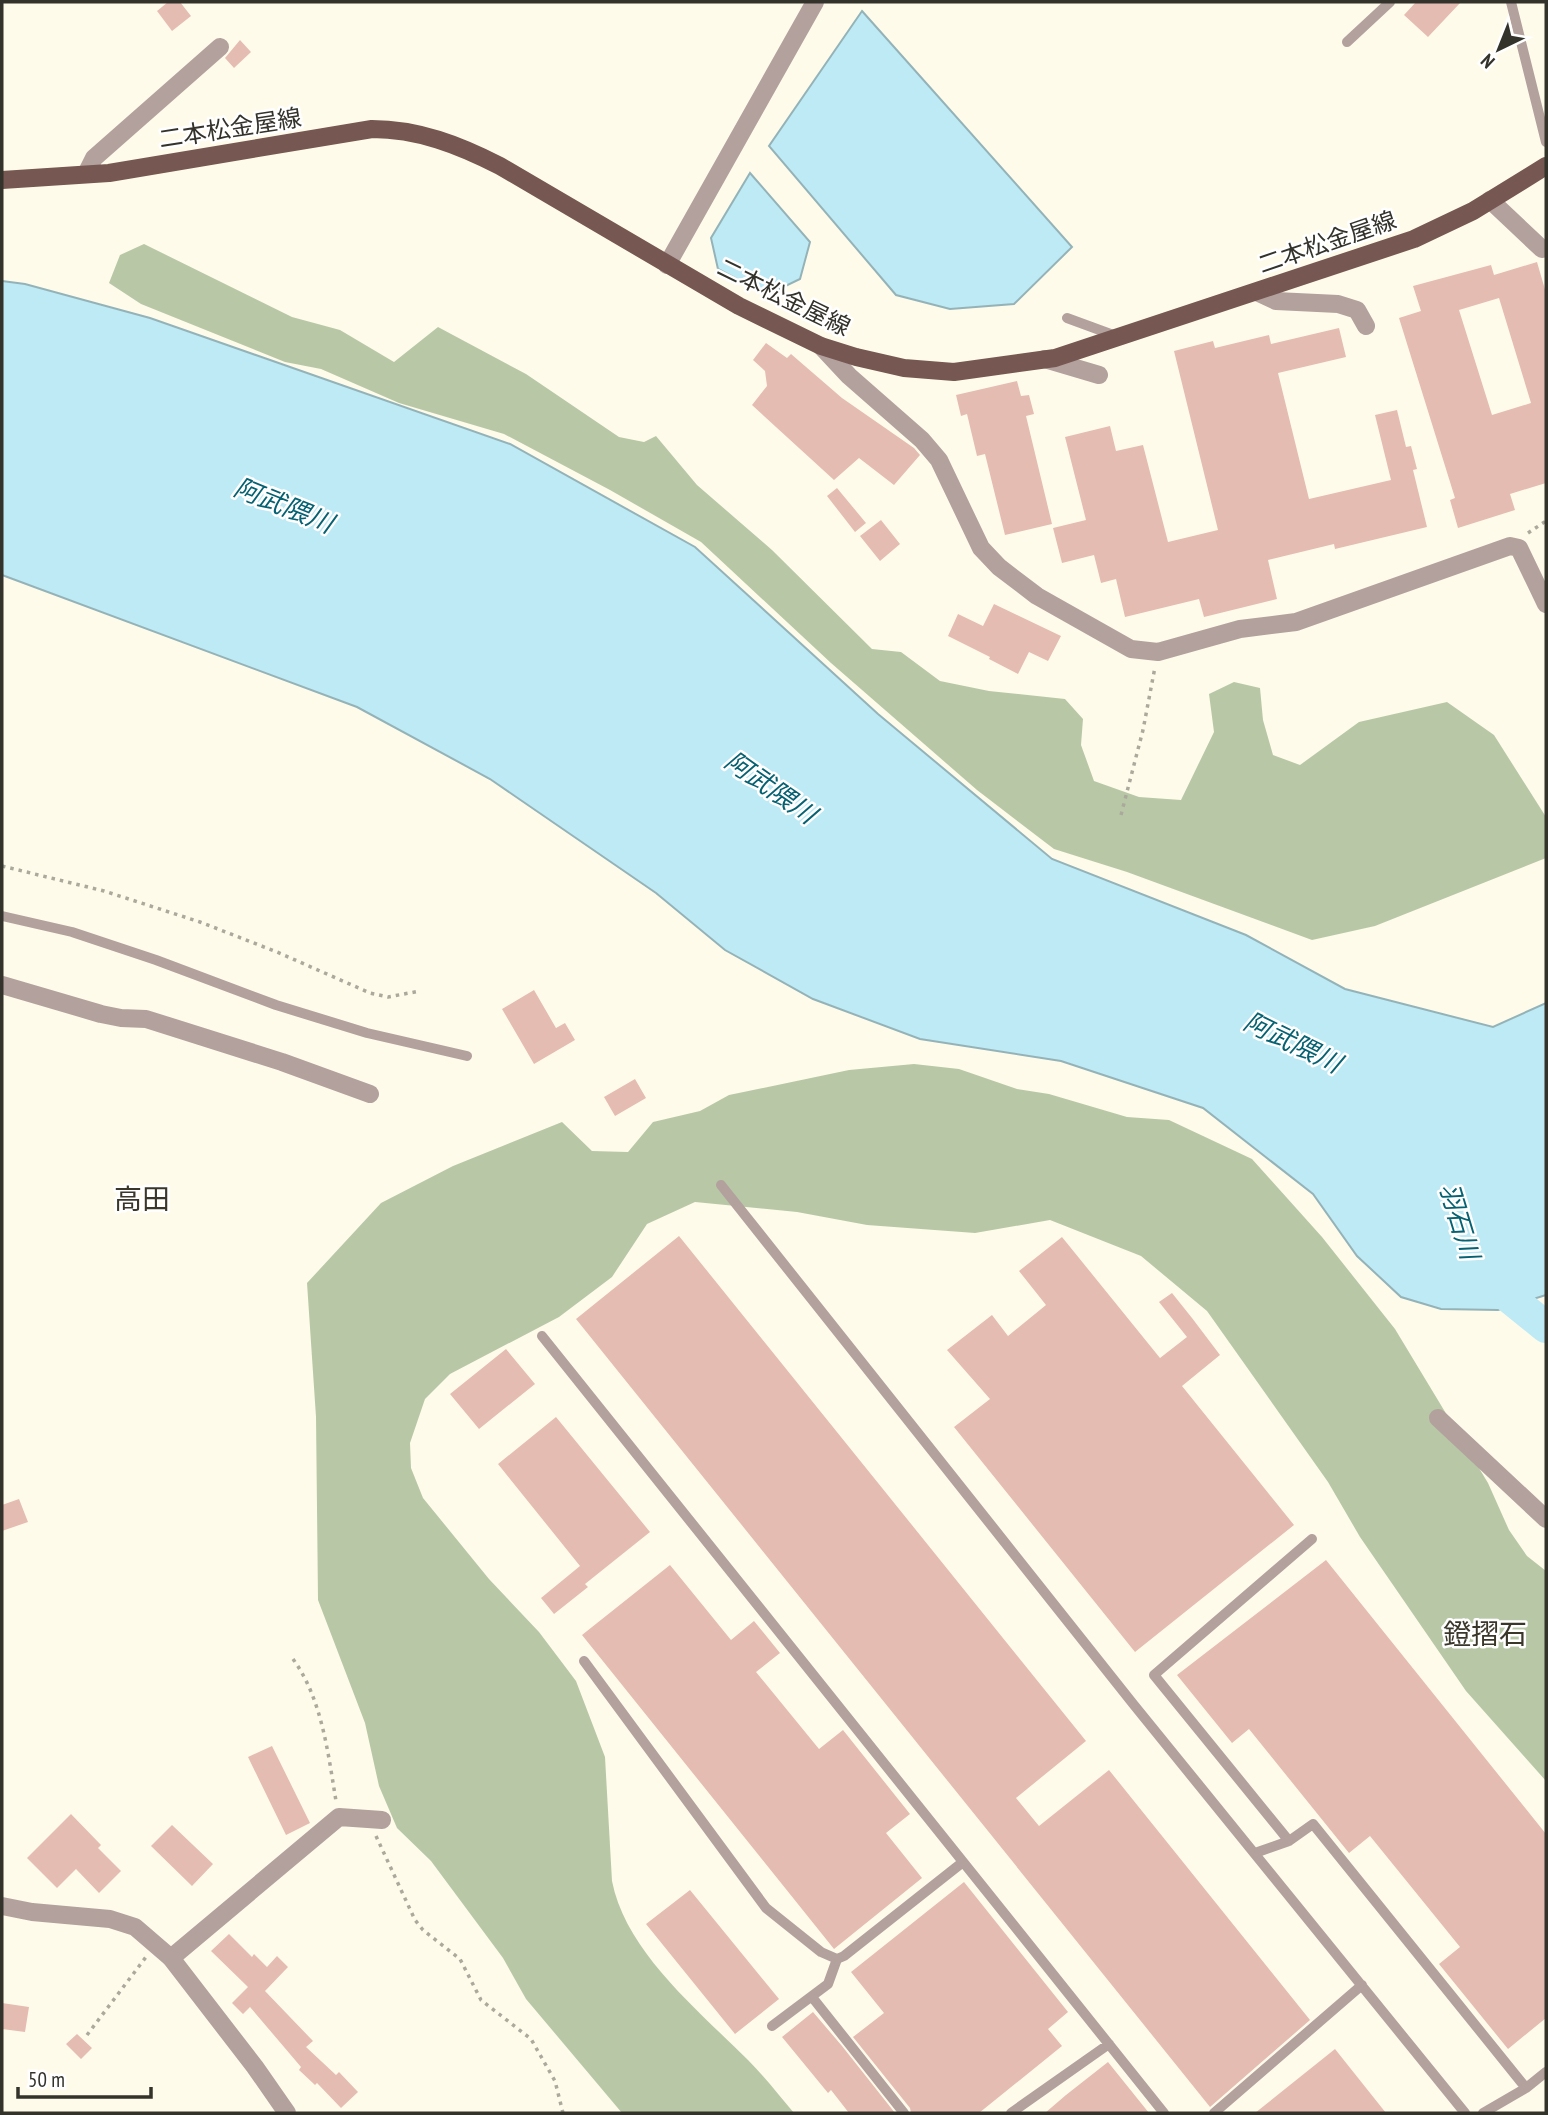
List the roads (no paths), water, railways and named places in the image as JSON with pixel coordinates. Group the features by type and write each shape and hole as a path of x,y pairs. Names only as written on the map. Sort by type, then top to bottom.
{"main road":[{"name":"二本松金屋線","path":"2,180 109,173 372,129 398,129 466,149 500,166 740,306 821,346 856,358 904,368 954,372 1045,359 1120,337 1414,239 1490,200 1546,166"}],"street":[{"path":"667,265 815,2"},
{"path":"86,174 94,158 220,47"},
{"path":"1490,200 1542,249"},
{"path":"1257,292 1276,301 1338,304 1357,310 1367,326"},
{"path":"821,346 849,376 922,440 939,460 981,548 999,567 1037,596 1131,649 1158,652 1240,629 1296,622 1510,546 1520,548 1546,604"},
{"path":"1045,359 1099,375"},
{"path":"2,985 101,1014 146,1019 282,1062 370,1094"},
{"path":"1438,1418 1546,1519"},
{"path":"171,1958 339,1817 375,1819"},
{"path":"2,1906 32,1912 110,1919 135,1927 171,1958 287,2113"}],"lane":[{"path":"1348,42 1390,2"},
{"path":"1511,2 1546,142"},
{"path":"1066,318 1120,337"},
{"path":"2,916 72,933 156,960 276,1005 367,1033 467,1056"},
{"path":"721,1185 1465,2113"},
{"path":"542,1336 1164,2113"},
{"path":"1289,1841 1154,1675 1312,1539"},
{"path":"584,1661 766,1908 821,1952 836,1959"},
{"path":"1255,1853 1289,1841 1313,1824 1526,2088"},
{"path":"772,2026 828,1984 836,1959 963,1862"},
{"path":"1214,2113 1362,1985"},
{"path":"811,1997 904,2113"},
{"path":"1011,2113 1109,2044"},
{"path":"1483,2113 1526,2088 1546,2072"}],"water":[{"path":"862,11 1072,247 1014,304 950,309 896,295 769,146"},
{"path":"750,173 810,242 800,279 767,295 718,269 711,238"},
{"name":"阿武隈川","path":"2,281 25,284 150,318 510,444 695,547 878,714 1052,859 1246,935 1345,989 1493,1027 1546,1003 1546,1295 1498,1310 1441,1309 1401,1297 1357,1256 1313,1194 1203,1108 1061,1061 920,1039 813,999 725,950 656,893 490,779 357,707 2,575"}],"waterway":[{"name":"羽石川","path":"1483,1276 1546,1327"}],"district":[{"name":"高田","path":"142,1198"},
{"name":"鐙摺石","path":"1485,1633"}]}
